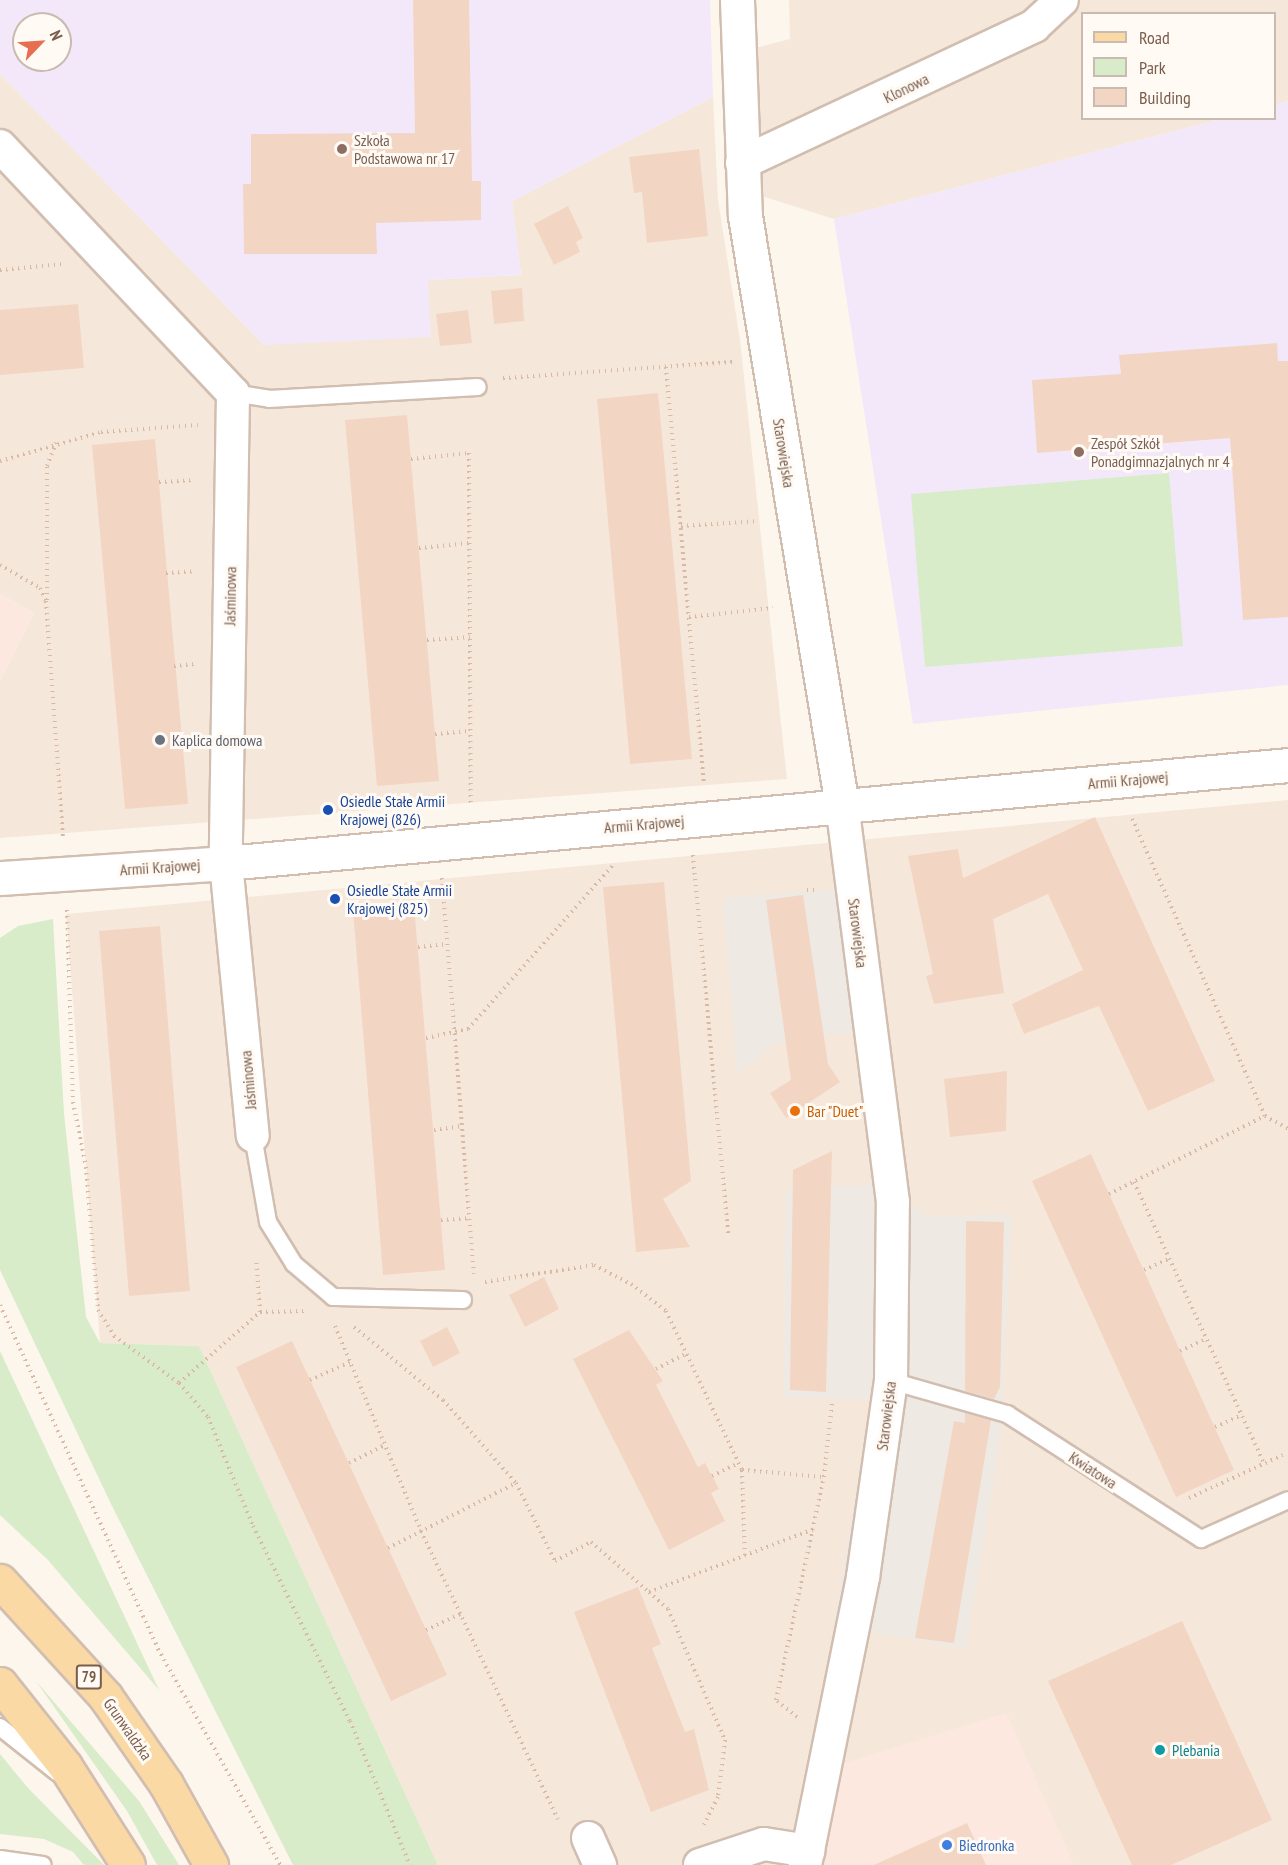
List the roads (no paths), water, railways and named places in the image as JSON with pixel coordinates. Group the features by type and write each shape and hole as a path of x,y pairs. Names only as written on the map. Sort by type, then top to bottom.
{"main road":[{"name":"Grunwaldzka","path":"0,1581 105,1696 166,1784 211,1865"},
{"path":"0,1684 82,1791 129,1865"}],"street":[{"name":"Starowiejska","path":"737,0 745,216 842,806 893,1202 891,1382 863,1577 807,1858"},
{"name":"Klonowa","path":"742,163 1034,26 1062,0"},
{"path":"0,146 233,393"},
{"name":"Jaśminowa","path":"233,393 226,863 253,1136"},
{"name":"Armii Krajowej","path":"0,878 226,863 1288,765"},
{"path":"700,1865 764,1844 807,1858"}],"lane":[{"path":"233,393 269,399 478,387"},
{"path":"253,1136 268,1222 294,1264 333,1297 463,1300"},
{"name":"Kwiatowa","path":"891,1382 1007,1414 1201,1539 1288,1500"},
{"path":"0,1727 82,1791"},
{"path":"0,1858 43,1865"}],"place":[{"name":"Szkoła Podstawowa nr 17","path":"342,149"},
{"name":"Zespół Szkół Ponadgimnazjalnych nr 4","path":"1079,452"},
{"name":"Kaplica domowa","path":"160,740"},
{"name":"Osiedle Stałe Armii Krajowej (826)","path":"328,810"},
{"name":"Osiedle Stałe Armii Krajowej (825)","path":"335,899"},
{"name":"Bar \"Duet\"","path":"795,1111"},
{"name":"Plebania","path":"1160,1750"},
{"name":"Biedronka","path":"947,1845"}]}
